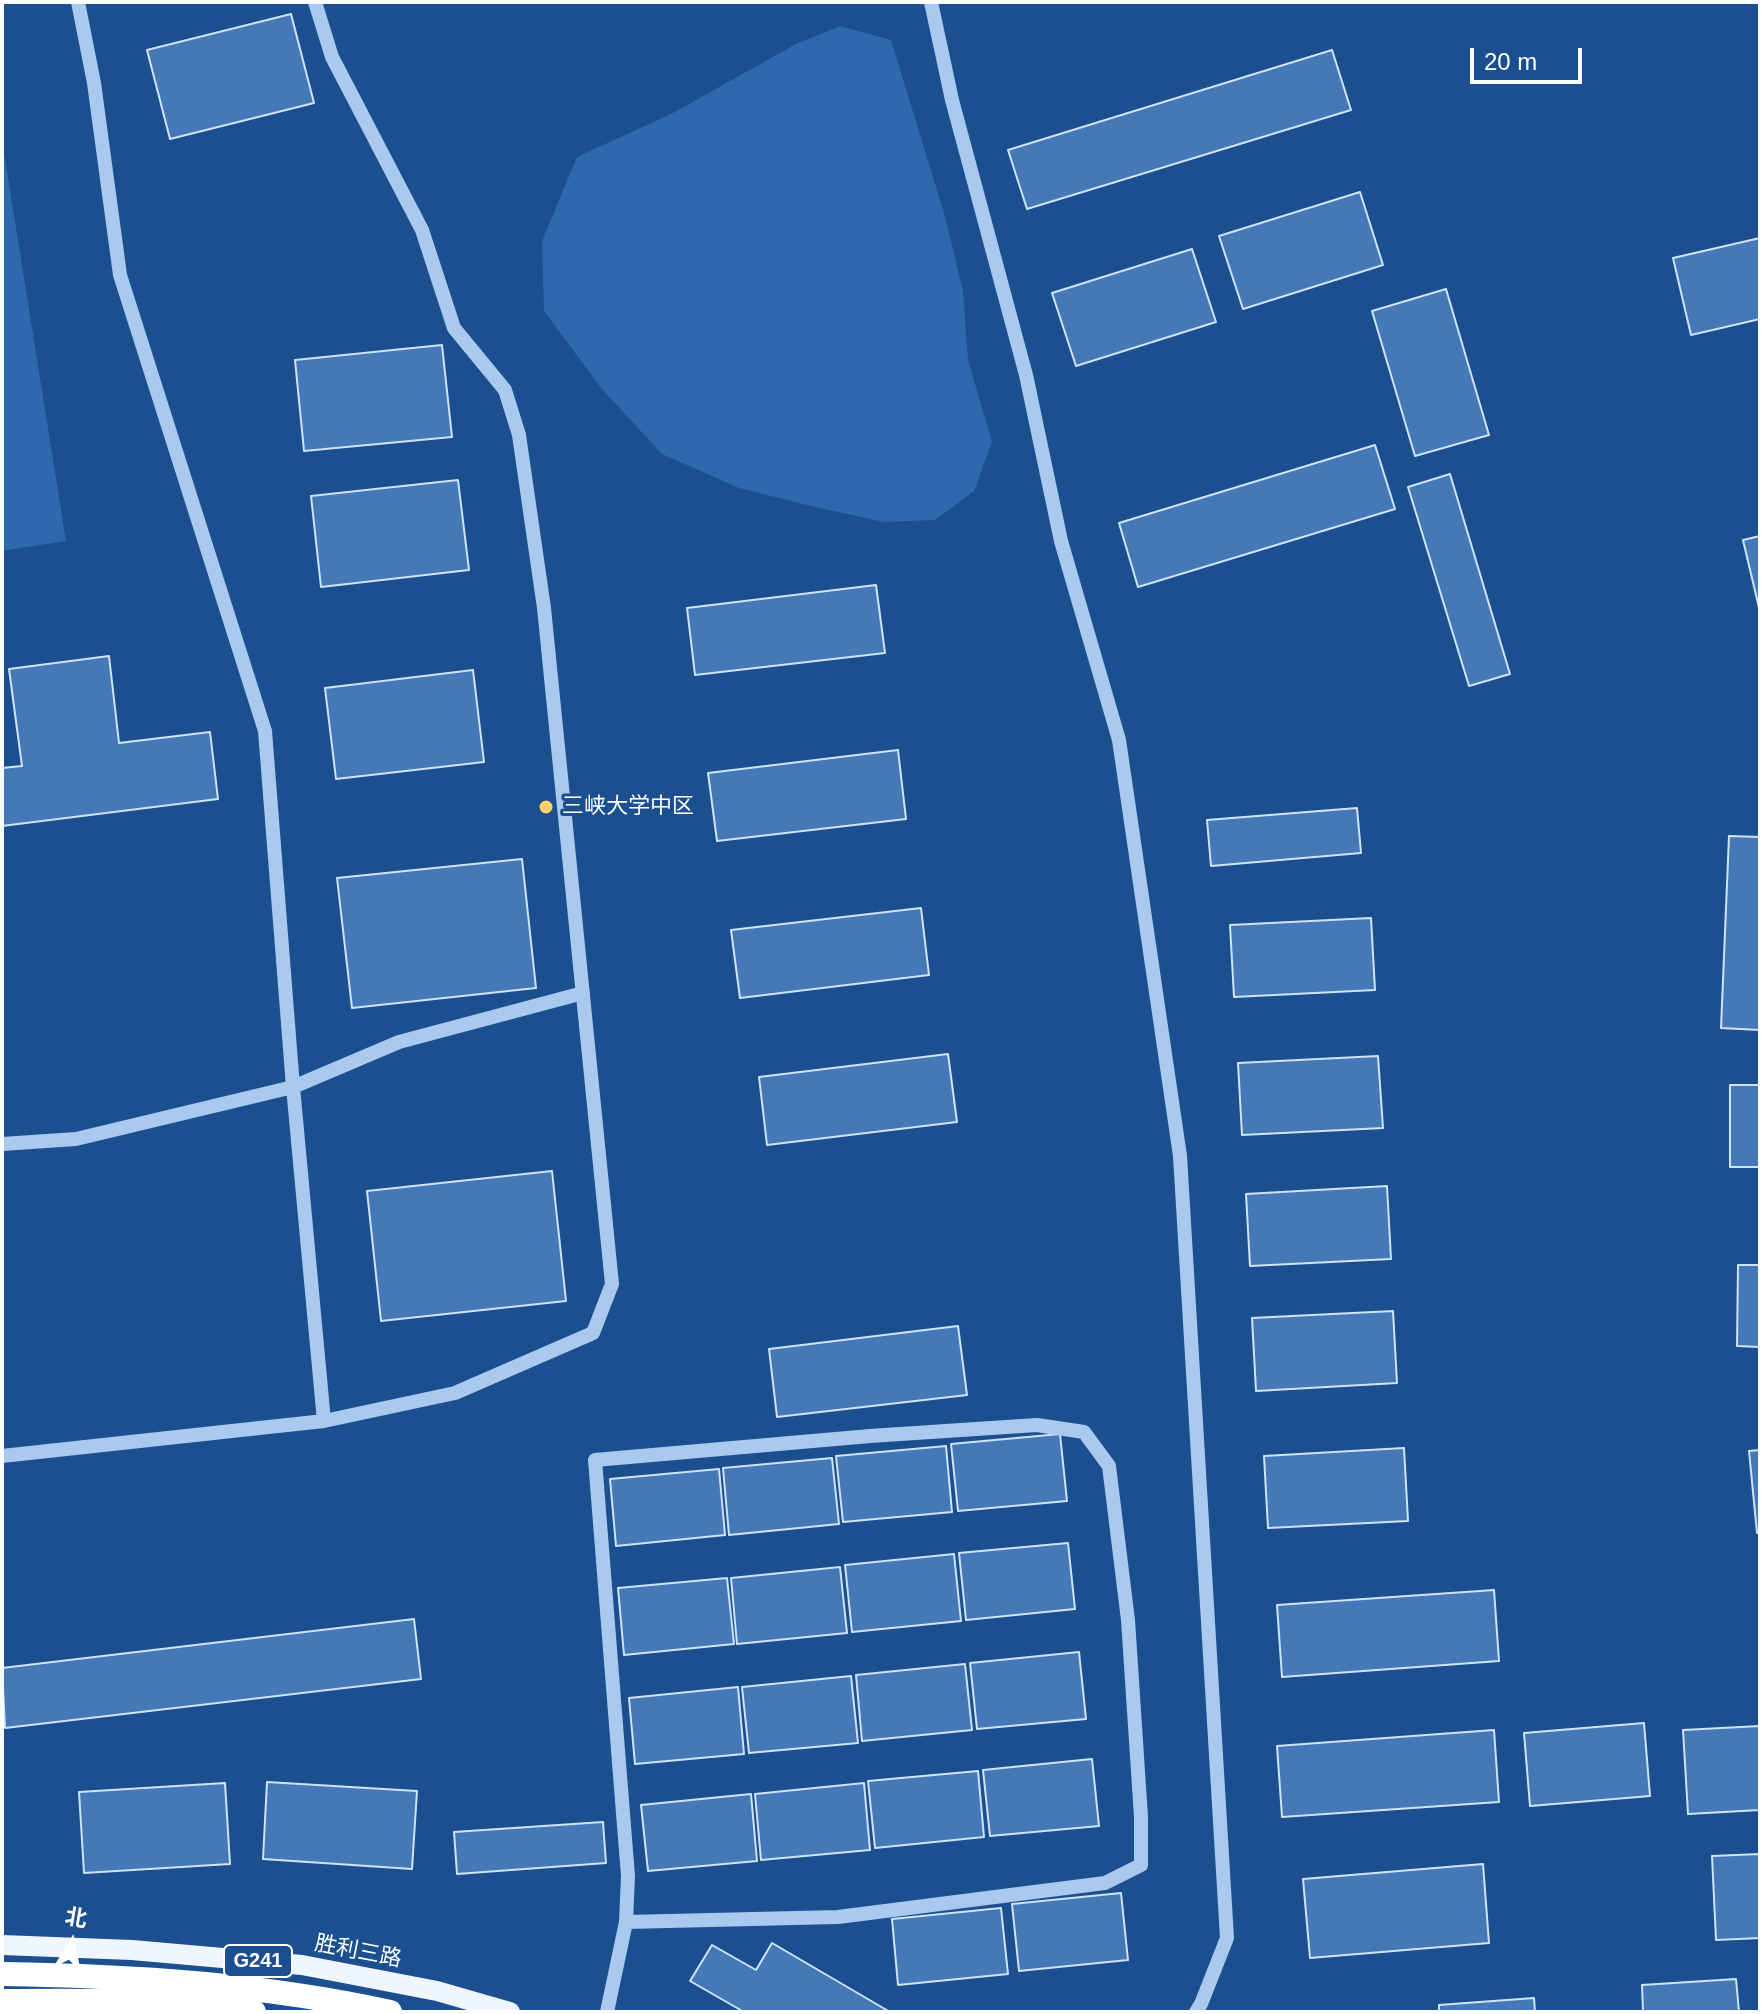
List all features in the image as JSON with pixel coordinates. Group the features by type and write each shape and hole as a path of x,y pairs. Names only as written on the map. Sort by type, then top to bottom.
{"highway":[{"name":"G241","path":"2,1974 226,1984 390,2012"},
{"name":"G241","path":"2,2001 91,2000 254,2012"}],"main road":[{"name":"胜利三路","path":"2,1945 132,1950 302,1965 437,1991 510,2012"}],"street":[{"path":"78,2 94,83 120,275 265,731 293,1087 324,1421"},
{"path":"2,1456 324,1421 455,1393 593,1333 612,1284 544,608 519,435 505,390 454,328 422,230 332,57 315,2"},
{"path":"931,2 952,100 1026,375 1061,541 1119,740 1180,1156 1227,1938 1196,2012"},
{"path":"2,1144 76,1139 293,1087 399,1042 583,993"},
{"path":"607,2012 626,1922 628,1876 595,1460 1037,1425 1084,1432 1109,1466 1128,1620 1141,1817 1141,1865 1105,1883 838,1917 626,1922"}],"shaded area":[{"path":"840,26 891,40 944,213 963,291 968,360 992,442 974,491 935,520 884,522 811,506 739,488 662,454 601,388 544,311 542,241 577,157 673,113 796,44"},
{"path":"2,140 66,541 2,551"}],"building":[{"path":"291,14 314,103 170,139 147,50"},
{"path":"1332,50 1351,110 1027,209 1008,150"},
{"path":"1360,192 1383,265 1243,309 1219,236"},
{"path":"1760,238 1760,319 1691,335 1673,258"},
{"path":"1192,249 1216,322 1076,366 1052,293"},
{"path":"1446,289 1489,435 1415,456 1372,311"},
{"path":"442,345 452,437 304,451 295,360"},
{"path":"1375,445 1395,509 1138,587 1119,523"},
{"path":"1450,474 1510,674 1469,686 1408,487"},
{"path":"458,480 469,570 321,587 311,496"},
{"path":"1760,536 1760,612 1743,540"},
{"path":"876,585 885,653 695,675 687,608"},
{"path":"109,656 119,743 210,732 218,799 2,826 2,768 22,766 9,669"},
{"path":"473,670 484,762 336,779 325,688"},
{"path":"898,750 906,819 717,841 708,773"},
{"path":"1357,808 1361,853 1211,866 1207,820"},
{"path":"1729,836 1760,837 1760,1030 1721,1028"},
{"path":"522,859 536,988 352,1008 337,878"},
{"path":"921,908 929,975 740,998 731,930"},
{"path":"1371,918 1375,990 1234,997 1230,925"},
{"path":"948,1054 957,1122 767,1145 759,1077"},
{"path":"1378,1056 1383,1128 1242,1135 1238,1063"},
{"path":"1730,1085 1760,1085 1760,1167 1730,1167"},
{"path":"552,1171 566,1301 381,1321 367,1191"},
{"path":"1387,1186 1391,1259 1250,1266 1246,1194"},
{"path":"1738,1265 1760,1265 1760,1347 1737,1346"},
{"path":"1393,1311 1397,1383 1256,1391 1252,1318"},
{"path":"958,1326 967,1395 777,1417 769,1349"},
{"path":"1060,1434 1067,1501 958,1511 951,1444"},
{"path":"946,1446 952,1512 843,1522 836,1456"},
{"path":"1404,1448 1408,1521 1268,1528 1264,1456"},
{"path":"1760,1450 1760,1533 1757,1533 1749,1451"},
{"path":"832,1458 839,1524 729,1535 723,1468"},
{"path":"719,1469 725,1535 616,1546 610,1479"},
{"path":"1068,1543 1075,1609 966,1620 959,1553"},
{"path":"954,1554 961,1621 852,1632 845,1565"},
{"path":"840,1567 847,1633 737,1644 731,1578"},
{"path":"727,1578 734,1644 624,1655 618,1588"},
{"path":"1494,1590 1499,1661 1282,1677 1277,1605"},
{"path":"414,1619 421,1679 5,1728 2,1668"},
{"path":"1079,1652 1086,1719 977,1729 970,1663"},
{"path":"965,1664 972,1730 862,1741 856,1675"},
{"path":"851,1676 858,1743 749,1753 742,1687"},
{"path":"738,1687 744,1754 635,1764 629,1698"},
{"path":"1644,1723 1650,1796 1530,1806 1524,1733"},
{"path":"1760,1726 1760,1810 1688,1814 1683,1730"},
{"path":"1494,1730 1499,1802 1282,1817 1277,1746"},
{"path":"1092,1759 1099,1826 990,1836 983,1770"},
{"path":"978,1771 984,1837 875,1848 868,1781"},
{"path":"267,1782 417,1791 412,1869 263,1859"},
{"path":"225,1783 230,1864 84,1873 79,1792"},
{"path":"864,1783 870,1850 761,1860 755,1794"},
{"path":"751,1794 757,1861 648,1871 641,1805"},
{"path":"603,1822 606,1863 457,1874 454,1832"},
{"path":"1760,1854 1760,1938 1716,1940 1712,1856"},
{"path":"1483,1864 1489,1943 1310,1958 1303,1879"},
{"path":"1121,1893 1128,1960 1019,1971 1012,1904"},
{"path":"1001,1908 1008,1974 898,1985 892,1919"},
{"path":"772,1943 890,2012 744,2012 690,1981 712,1945 756,1970"},
{"path":"1736,1979 1739,2012 1643,2012 1642,1985"},
{"path":"1534,1998 1535,2012 1439,2012 1439,2005"}],"place":[{"name":"三峡大学中区","path":"546,807"}]}
